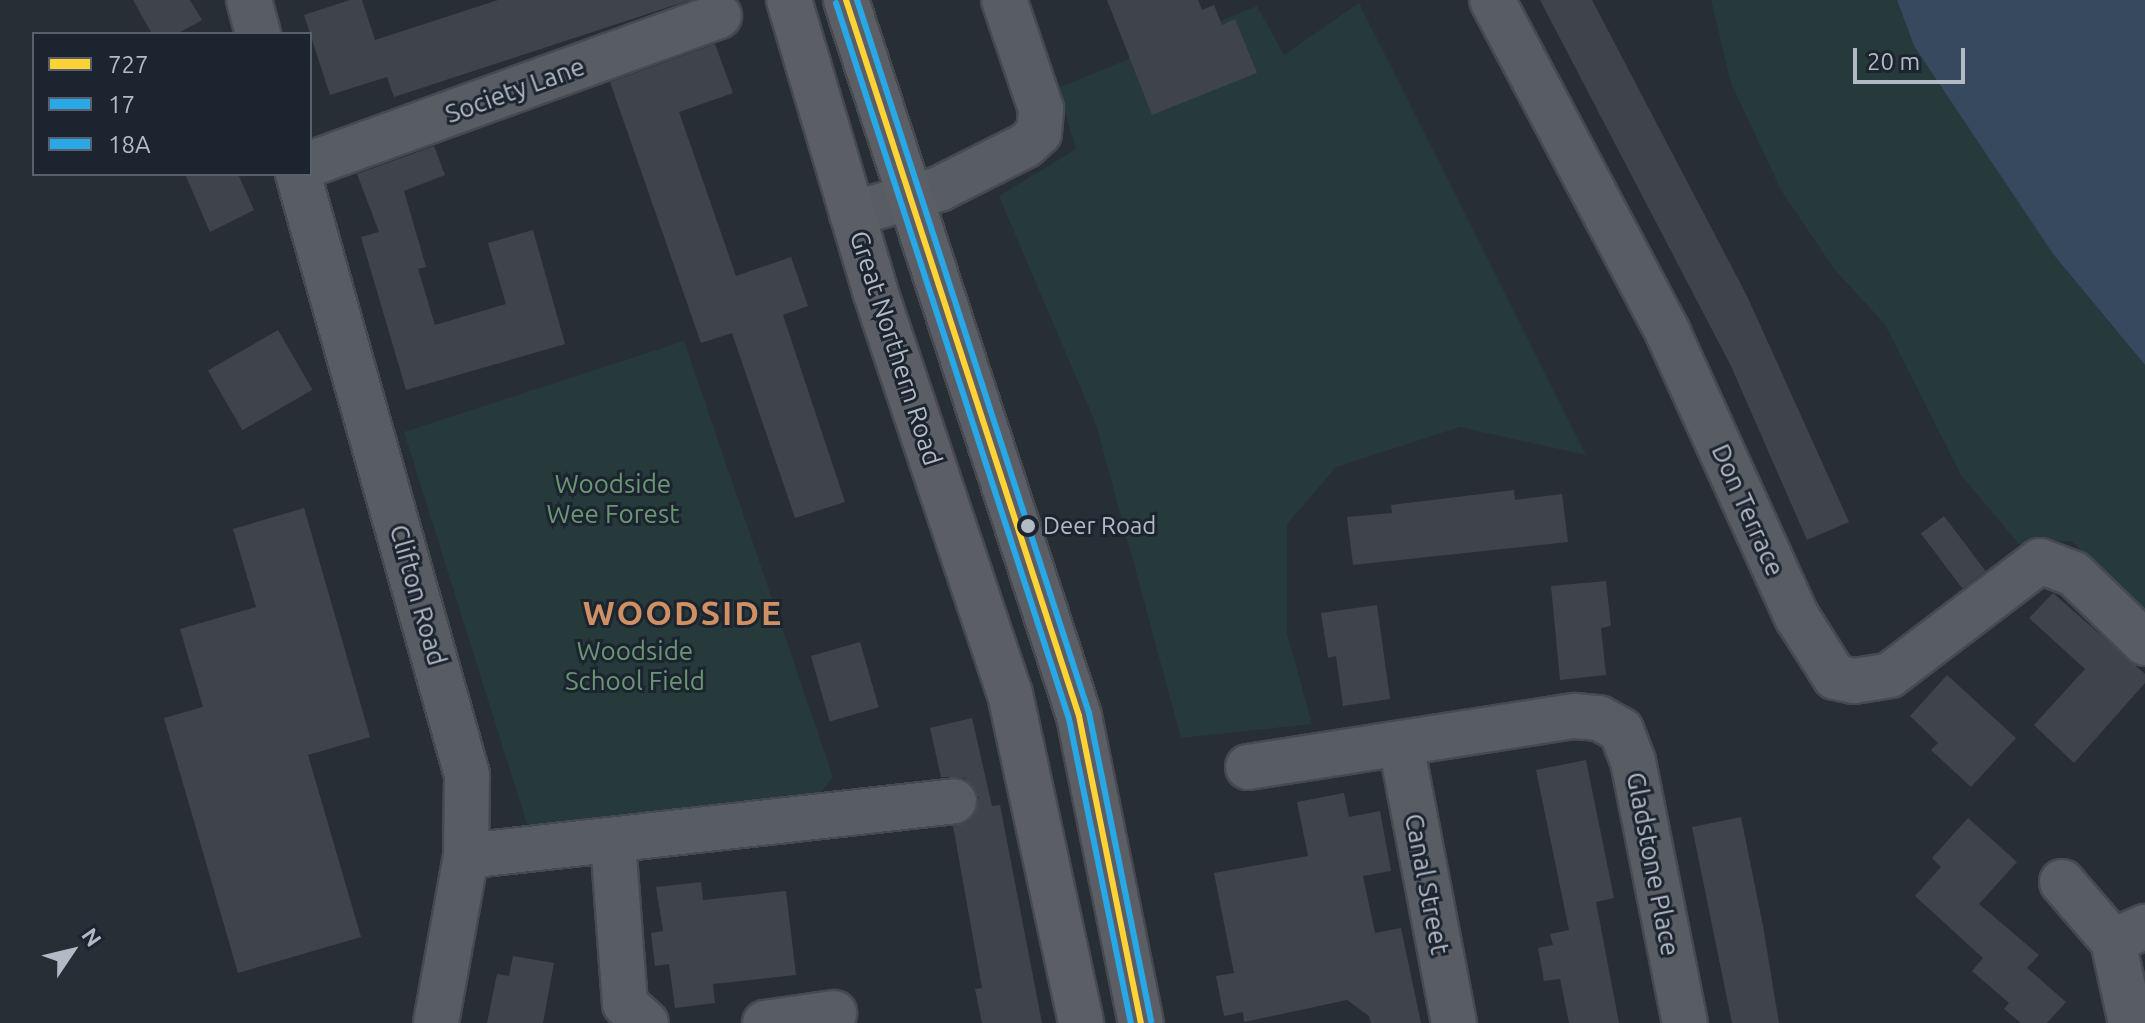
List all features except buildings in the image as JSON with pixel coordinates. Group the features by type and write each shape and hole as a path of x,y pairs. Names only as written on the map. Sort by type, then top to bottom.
{"main road":[{"name":"Great Northern Road","path":"789,0 852,214 1010,694 1081,1023"},
{"path":"846,0 1079,716 1141,1023"}],"street":[{"path":"249,0 257,32"},
{"path":"852,214 909,199 990,164 1039,133 1041,109 1004,0"},
{"name":"Don Terrace","path":"1492,0 1668,333 1797,617 1835,677 1854,681 1890,675 2040,561 2074,574 2145,643"},
{"name":"Society Lane","path":"312,163 719,16"},
{"name":"Clifton Road","path":"299,176 457,730 468,790 466,856 436,1023"},
{"name":"Gladstone Place","path":"1401,745 1546,719 1599,718 1621,730 1633,761 1685,1023"},
{"path":"1248,767 1401,745"},
{"name":"Canal Street","path":"1401,745 1454,1023"},
{"path":"466,856 954,801"},
{"path":"613,841 625,1004 646,1023"},
{"path":"2062,882 2129,934 2131,1023"},
{"path":"765,1023 834,1013"}],"green space":[{"path":"1711,0 1897,0 1914,46 2053,254 2145,365 2145,609 2071,541 2019,544 1961,475 1884,323 1834,269 1781,190 1731,83"},
{"path":"1359,3 1586,455 1460,427 1336,467 1287,524 1287,633 1312,724 1181,738 1096,424 999,196 1076,149 1058,88 1257,6 1284,55"},
{"name":"Woodside School Field","path":"684,341 833,777 815,800 530,834 404,432"}],"water":[{"path":"1897,0 2145,0 2145,365 2053,254 1914,46"}],"transit line":[{"name":"727","path":"846,0 1079,716 1141,1023"},
{"name":"18A","path":"857,0 1089,713 1151,1021"},
{"name":"17","path":"836,3 1069,719 1131,1023"}],"place":[{"name":"Deer Road","path":"1028,526"}],"district":[{"name":"WOODSIDE","path":"683,613"}],"park label":[{"name":"Woodside Wee Forest","path":"613,499"}]}
